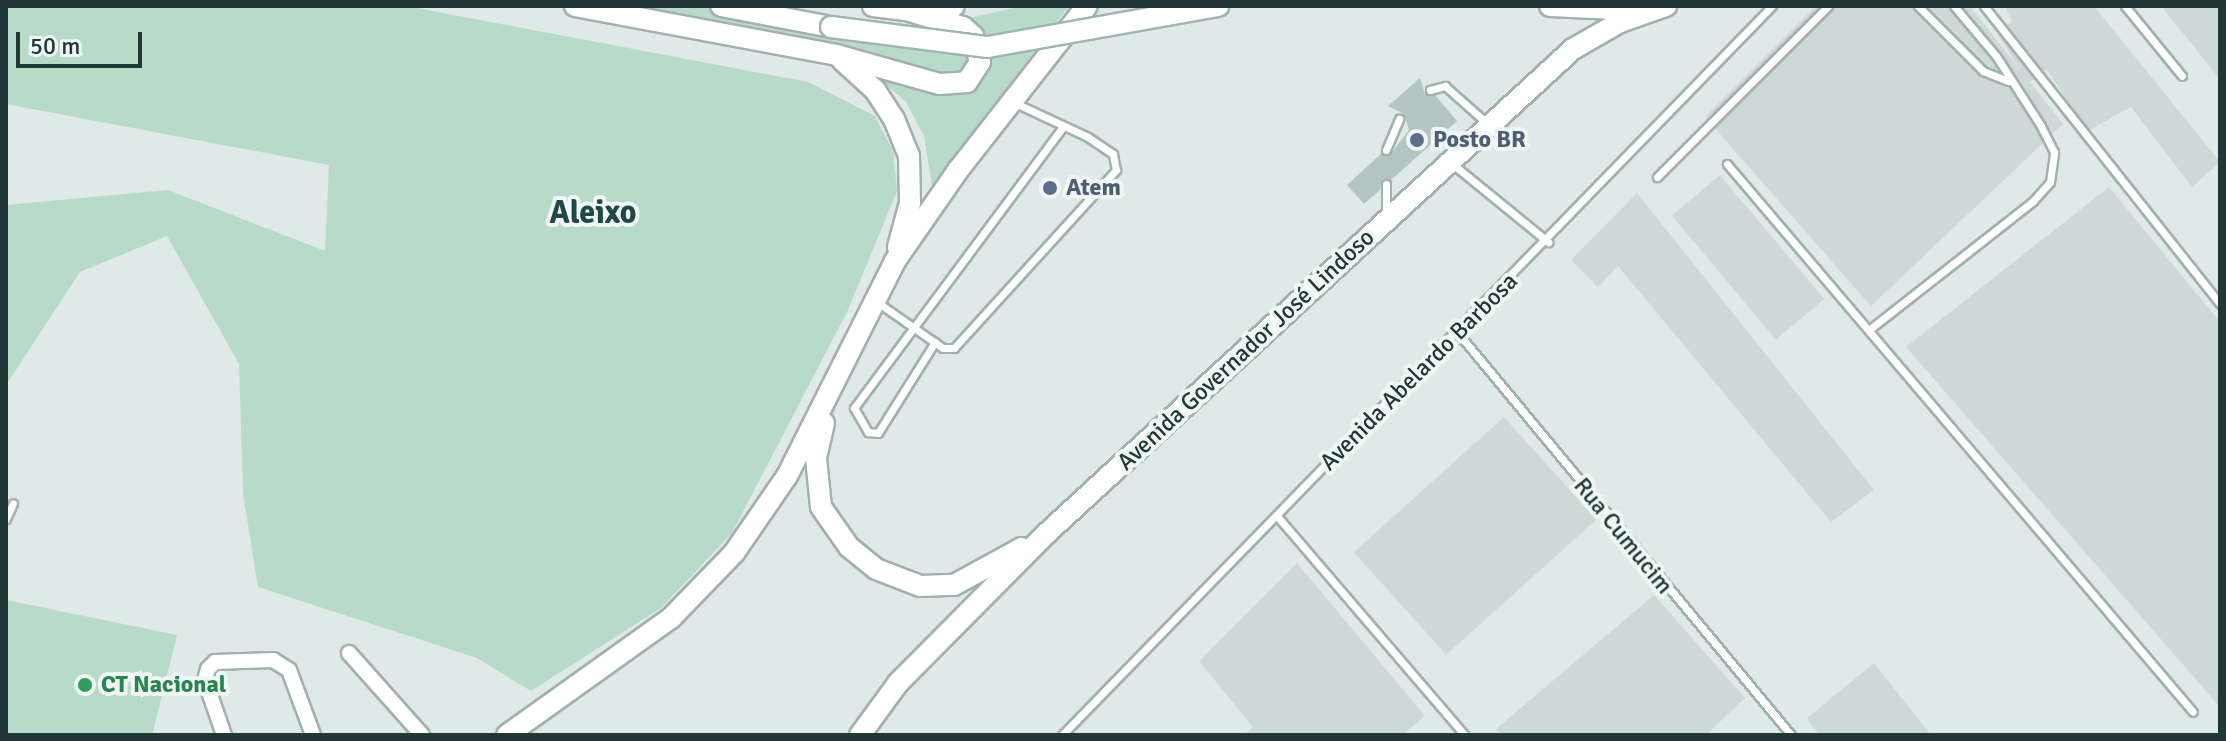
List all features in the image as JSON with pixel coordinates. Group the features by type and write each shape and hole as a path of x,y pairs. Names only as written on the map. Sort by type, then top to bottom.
{"main road":[{"path":"575,6 836,55 940,84 967,82 980,62 973,36 963,27 906,10 873,6"},
{"path":"721,6 831,27 988,47 1218,6"},
{"path":"906,10 954,6"},
{"path":"507,735 636,645 705,586 764,514 830,396 895,261 1011,101 1087,6"},
{"path":"1550,6 1660,8"},
{"name":"Avenida Governador José Lindoso","path":"860,735 898,683 1047,533 1573,49 1660,8"},
{"path":"836,55 875,90 894,119 909,156 910,203 895,261"},
{"path":"830,396 816,458 821,507 849,547 876,569 920,586 954,585 1047,533"}],"street":[{"path":"349,653 422,735"},
{"path":"224,735 205,680 215,662 273,660 289,670 313,735"}],"lane":[{"name":"Avenida Abelardo Barbosa","path":"1062,735 1548,242 1772,6"},
{"path":"1657,177 1828,6"},
{"path":"1918,6 1983,71 2008,81"},
{"path":"1870,329 2033,201 2050,182 2054,152 2008,81 1996,56 1954,6"},
{"path":"1984,6 2220,304"},
{"path":"2125,6 2182,76"},
{"path":"1430,90 1445,86 1490,126"},
{"path":"875,302 935,342 954,348 974,332 1116,170 1113,154 1011,101"},
{"path":"1386,150 1399,119"},
{"path":"935,342 878,433 868,432 854,408 911,325 1062,128"},
{"path":"1450,162 1548,242"},
{"path":"1727,164 2193,712"},
{"path":"1386,184 1386,221"},
{"name":"Rua Cumucim","path":"1458,333 1791,735"},
{"path":"6,519 13,503"},
{"path":"1277,516 1465,735"}],"shaded area":[{"path":"1816,6 1970,6 2021,71 1997,33 2012,22 2005,6 2094,6 2220,162 2192,187 2131,107 2088,131 2046,69 2030,82 2063,124 1871,306 1705,117"},
{"path":"2161,6 2220,6 2220,79"},
{"path":"1720,175 1824,299 1776,340 1672,215"},
{"path":"2109,187 2220,322 2220,707 1906,347"},
{"path":"1637,193 1874,490 1831,522 1618,266 1598,287 1571,260"},
{"path":"1504,417 1596,520 1446,655 1354,552"},
{"path":"1297,563 1425,716 1402,735 1244,735 1253,727 1199,661"},
{"path":"1654,595 1745,698 1706,735 1502,735 1496,729"},
{"path":"1874,663 1931,735 1819,735 1807,718"}],"green space":[{"path":"6,6 406,6 808,82 875,116 893,151 897,191 848,310 732,533 661,608 531,691 477,658 258,587 243,493 239,364 167,236 80,272 6,385 6,205 168,190 325,251 329,165 6,104"},
{"path":"584,6 758,6 855,25 918,29 1024,6 1069,6 932,186 924,136 906,102 866,67"},
{"name":"CT Nacional","path":"6,600 177,635 152,735 6,735"}],"building":[{"name":"Posto BR","path":"1420,78 1425,94 1435,95 1457,121 1391,180 1382,179 1380,190 1364,204 1347,185 1381,154 1390,155 1409,130 1404,114 1388,106"}],"place":[{"name":"Posto BR","path":"1417,140"},
{"name":"Atem","path":"1050,188"},
{"name":"CT Nacional","path":"85,685"}],"district":[{"name":"Aleixo","path":"593,213"}]}
